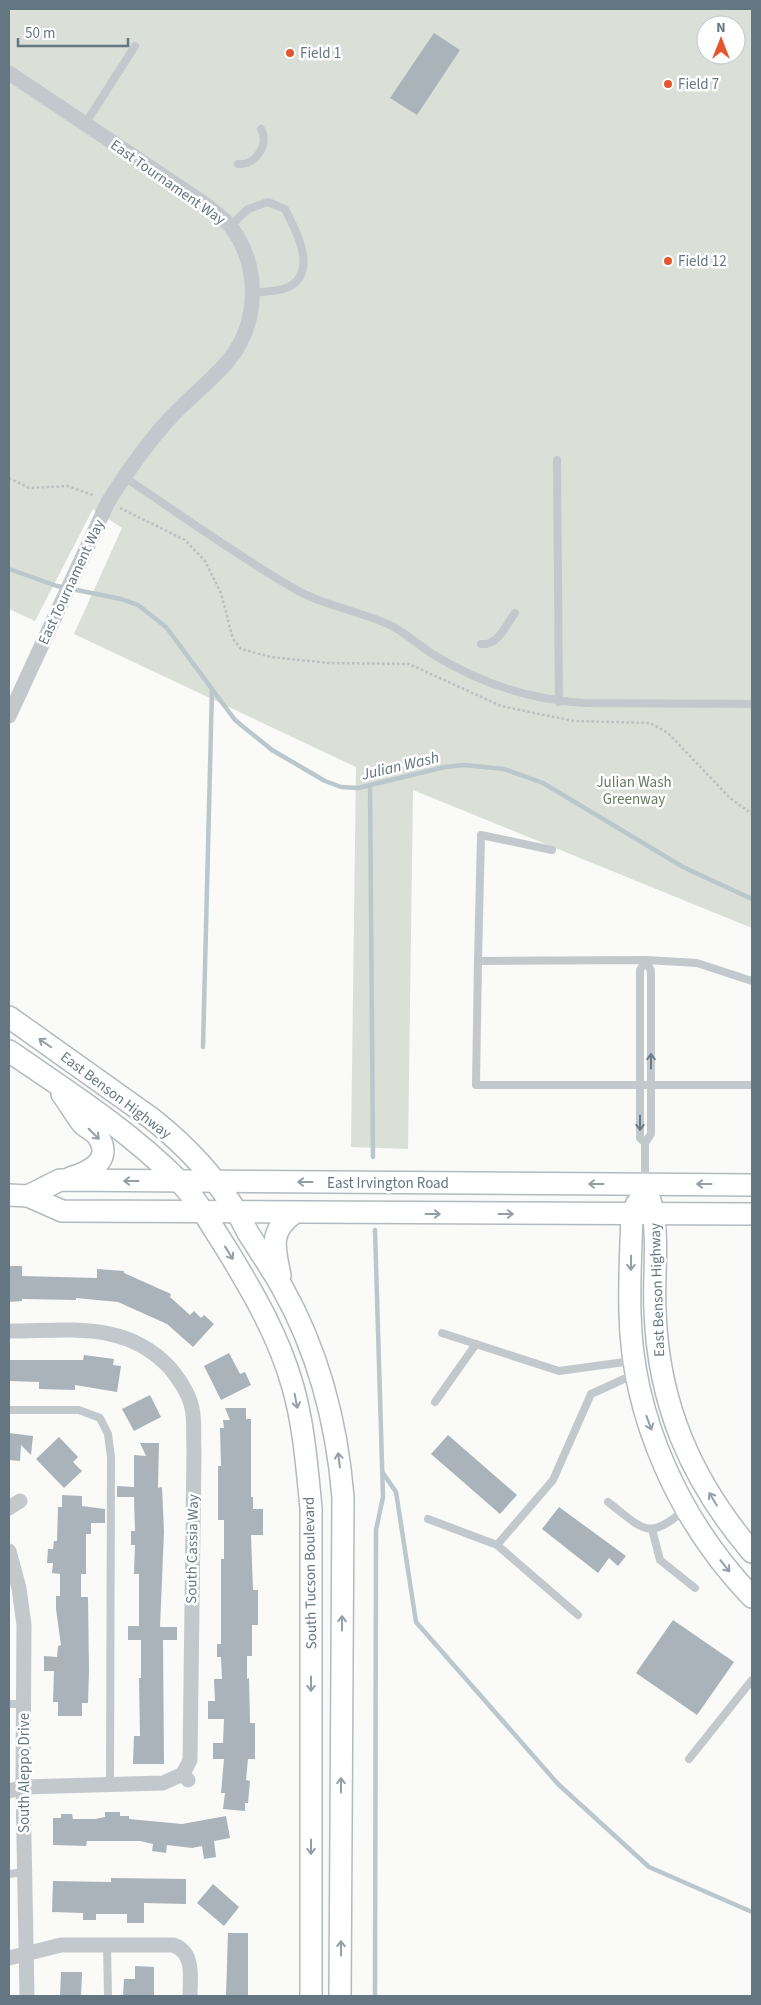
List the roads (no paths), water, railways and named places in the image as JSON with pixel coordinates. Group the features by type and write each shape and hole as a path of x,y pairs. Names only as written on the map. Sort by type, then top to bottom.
{"main road":[{"name":"East Benson Highway","path":"9,1017 173,1135 216,1182"},
{"name":"East Benson Highway","path":"9,1051 146,1150 180,1181"},
{"path":"53,1082 83,1123 100,1138 102,1148 99,1162 94,1169 60,1180"},
{"name":"East Irvington Road","path":"18,1195 60,1180 752,1185"},
{"name":"South Tucson Boulevard","path":"180,1181 203,1212 256,1297 276,1340 293,1388 307,1467 311,1508 312,1996"},
{"name":"South Tucson Boulevard","path":"216,1182 237,1212 282,1287 310,1349 335,1430 343,1497 340,1996"},
{"name":"East Benson Highway","path":"645,1184 632,1214 630,1314 635,1367 643,1406 655,1440 686,1508 705,1540 752,1597"},
{"name":"East Benson Highway","path":"645,1184 654,1214 654,1288 657,1352 670,1412 679,1438 697,1473 718,1507 752,1552"},
{"name":"East Irvington Road","path":"18,1195 62,1211 386,1214 752,1214"},
{"path":"282,1287 274,1249 282,1222 294,1213"}],"street":[{"name":"East Tournament Way","path":"9,73 205,204 230,226 242,246 252,272 254,293 242,338 228,360 164,425 124,477 108,502 9,716"},
{"name":"South Cassia Way","path":"9,1332 104,1332 132,1339 156,1354 179,1378 192,1407 194,1450 190,1760 185,1777 163,1783 110,1783"},
{"name":"South Aleppo Drive","path":"9,1552 19,1588 16,1626 16,1789 25,1872 26,1996"},
{"path":"16,1789 110,1783"},
{"path":"9,1958 61,1945 173,1945 185,1952 190,1966 190,1996"}],"lane":[{"path":"85,124 135,46"},
{"path":"238,164 246,165 252,162 264,144 264,135 261,129"},
{"path":"230,226 248,209 268,202 285,209 296,230 303,255 303,267 299,277 292,286 280,290 254,293"},
{"path":"557,460 559,702"},
{"path":"124,477 296,590 329,604 373,617 402,632 435,655 471,673 522,694 559,702 752,704"},
{"path":"481,644 488,645 494,642 514,613"},
{"path":"552,850 481,835 476,1085 752,1085"},
{"path":"478,961 646,960 697,963 752,981"},
{"path":"645,1143 640,1138 640,970 646,960"},
{"path":"645,1184 645,1143 651,1134 651,971 646,960"},
{"path":"442,1333 559,1370 635,1367"},
{"path":"435,1402 476,1344"},
{"path":"497,1545 553,1480 590,1394 635,1367"},
{"path":"9,1410 80,1410 100,1418 108,1434 111,1457 110,1783"},
{"path":"608,1502 638,1525 652,1530 667,1525 686,1508"},
{"path":"428,1519 497,1545 578,1615"},
{"path":"652,1530 660,1560 695,1588"},
{"path":"689,1759 752,1680"},
{"path":"9,1874 25,1872"},
{"path":"107,1945 108,1996"}],"waterway":[{"name":"Julian Wash","path":"9,569 57,586 121,599 138,605 166,627 235,720 272,750 325,781 341,787 358,788 445,767 464,765 504,769 543,783 683,867 752,899"},
{"path":"203,1047 212,689"},
{"path":"370,786 373,1157"},
{"path":"375,1230 383,1497 376,1530 375,1996"},
{"path":"383,1473 396,1492 416,1622 558,1784 649,1867 752,1912"}],"place":[{"name":"Field 1","path":"290,53"},
{"name":"Field 7","path":"668,84"},
{"name":"Field 12","path":"668,261"}],"park label":[{"name":"Julian Wash Greenway","path":"634,790"}]}
